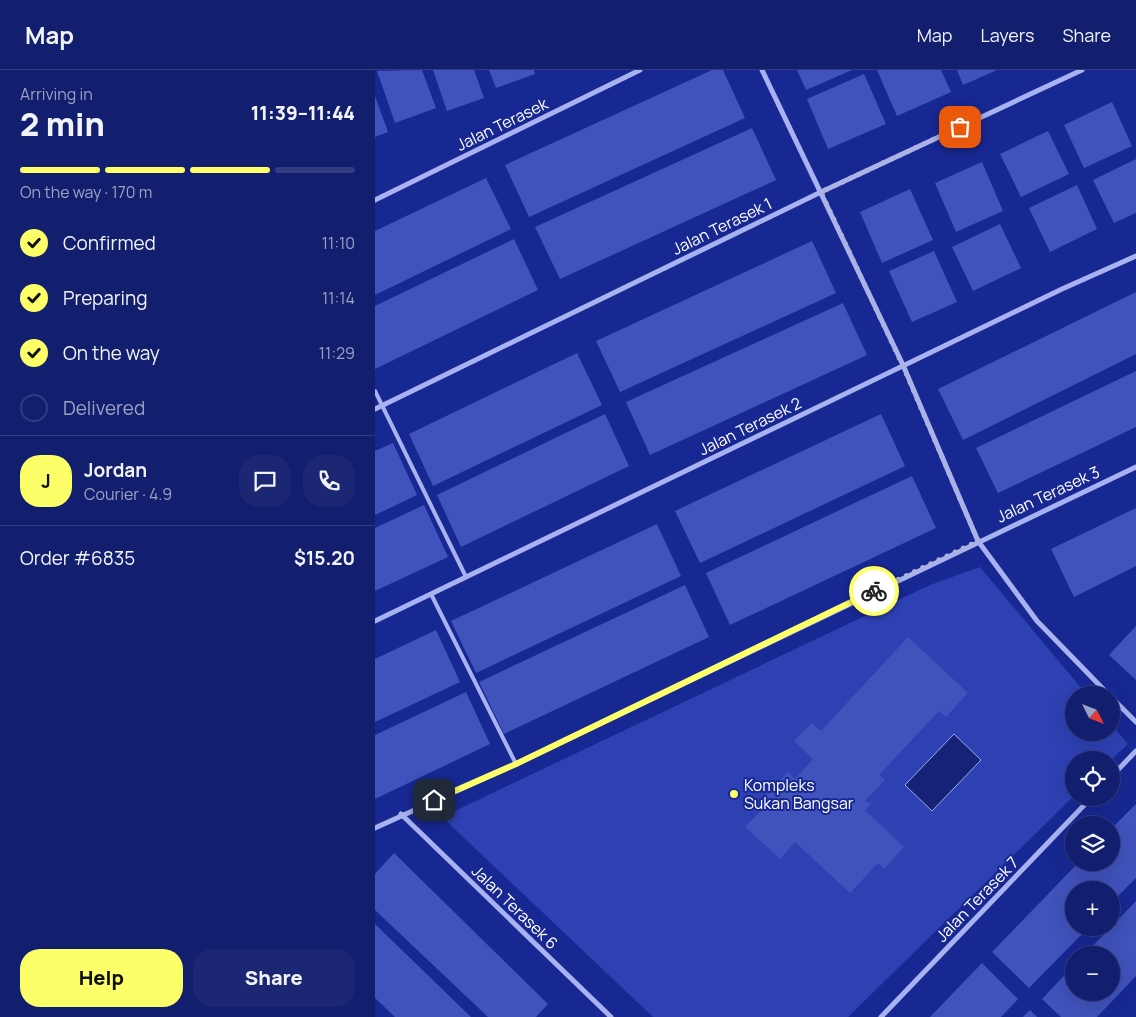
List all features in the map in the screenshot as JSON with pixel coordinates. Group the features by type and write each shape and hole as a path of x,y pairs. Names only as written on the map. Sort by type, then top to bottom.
{"street":[{"name":"Jalan Terasek","path":"375,200 640,70"},
{"path":"762,70 903,366 978,541 1037,621 1100,686"},
{"name":"Jalan Terasek 1","path":"375,409 821,192 1082,70"},
{"name":"Jalan Terasek 2","path":"375,621 903,366 1136,256"},
{"name":"Jalan Terasek 3","path":"375,828 401,814 516,764 978,541 1136,467"},
{"path":"1120,706 1136,722"},
{"path":"1120,768 1136,751"},
{"name":"Jalan Terasek 7","path":"881,1017 1083,806"},
{"name":"Jalan Terasek 6","path":"401,814 611,1017"}],"lane":[{"path":"375,391 466,577"},
{"path":"431,594 516,764"}],"shaded area":[{"name":"Kompleks Sukan Bangsar","path":"980,567 1079,686 1065,686 1065,741 1120,741 1120,735 1128,744 1120,752 1065,751 1065,805 848,1017 653,1017 442,817 930,585"},
{"path":"954,734 981,760 932,811 905,785"}],"building":[{"path":"422,70 436,108 395,123 377,71"},
{"path":"433,70 474,70 484,98 447,111"},
{"path":"489,70 534,70 535,74 496,88"},
{"path":"712,70 723,70 745,118 529,217 505,165"},
{"path":"797,70 852,70 806,90"},
{"path":"877,70 941,70 951,92 897,116"},
{"path":"957,70 997,70 963,85"},
{"path":"864,74 886,124 828,149 807,99"},
{"path":"375,96 388,132 375,137"},
{"path":"1112,102 1132,146 1084,168 1064,125"},
{"path":"752,128 776,180 560,279 535,227"},
{"path":"1048,131 1069,174 1021,197 1000,154"},
{"path":"1136,159 1136,213 1114,223 1093,180"},
{"path":"982,162 1003,211 956,232 935,183"},
{"path":"486,178 511,229 375,295 375,231"},
{"path":"1077,185 1097,229 1050,252 1029,208"},
{"path":"910,189 933,240 882,263 860,212"},
{"path":"1000,224 1021,268 973,291 952,247"},
{"path":"514,239 538,290 375,369 375,306"},
{"path":"812,241 836,293 620,392 596,341"},
{"path":"934,251 957,302 912,322 889,271"},
{"path":"1136,292 1136,354 963,440 938,389"},
{"path":"843,303 867,355 650,455 626,402"},
{"path":"577,353 602,405 433,486 409,434"},
{"path":"1136,371 1136,427 998,493 976,448"},
{"path":"605,414 629,466 461,547 437,495"},
{"path":"881,414 905,466 700,563 675,511"},
{"path":"393,443 417,495 375,515 375,451"},
{"path":"912,476 936,528 730,625 706,573"},
{"path":"424,505 448,557 375,591 375,528"},
{"path":"1136,508 1136,566 1074,597 1051,549"},
{"path":"657,524 681,576 476,673 451,621"},
{"path":"685,585 709,637 504,734 479,682"},
{"path":"1136,626 1136,680 1109,655"},
{"path":"436,630 460,682 375,722 375,659"},
{"path":"908,637 968,693 946,717 939,711 879,775 885,780 865,801 871,804 865,810 904,847 884,869 878,863 850,893 795,842 780,859 745,827 764,808 759,803 788,772 795,779 813,759 794,741 812,723 821,731"},
{"path":"466,692 490,744 375,799 375,735"},
{"path":"1136,804 1136,878 1120,894 1120,881 1065,881 1065,936 1080,936 1070,946 1065,946 1065,951 1029,988 992,952 1070,871 1120,871 1120,820"},
{"path":"394,853 548,1004 536,1017 488,1017 375,910 375,874"},
{"path":"1136,901 1136,976 1120,993 1120,946 1093,946 1102,936 1120,936 1120,918"},
{"path":"375,924 471,1017 395,1017 375,998"},
{"path":"982,963 1018,999 1001,1017 930,1017"},
{"path":"1065,975 1065,1001 1112,1001 1097,1017 1061,1017 1042,999"},
{"path":"1030,1010 1037,1017 1023,1017"}],"way so far":[{"path":"874,591 978,541 903,366 821,192 960,127"}],"place":[{"name":"Kompleks Sukan Bangsar","path":"734,794"}],"route":[{"path":"434,800 516,764 874,591"}]}
